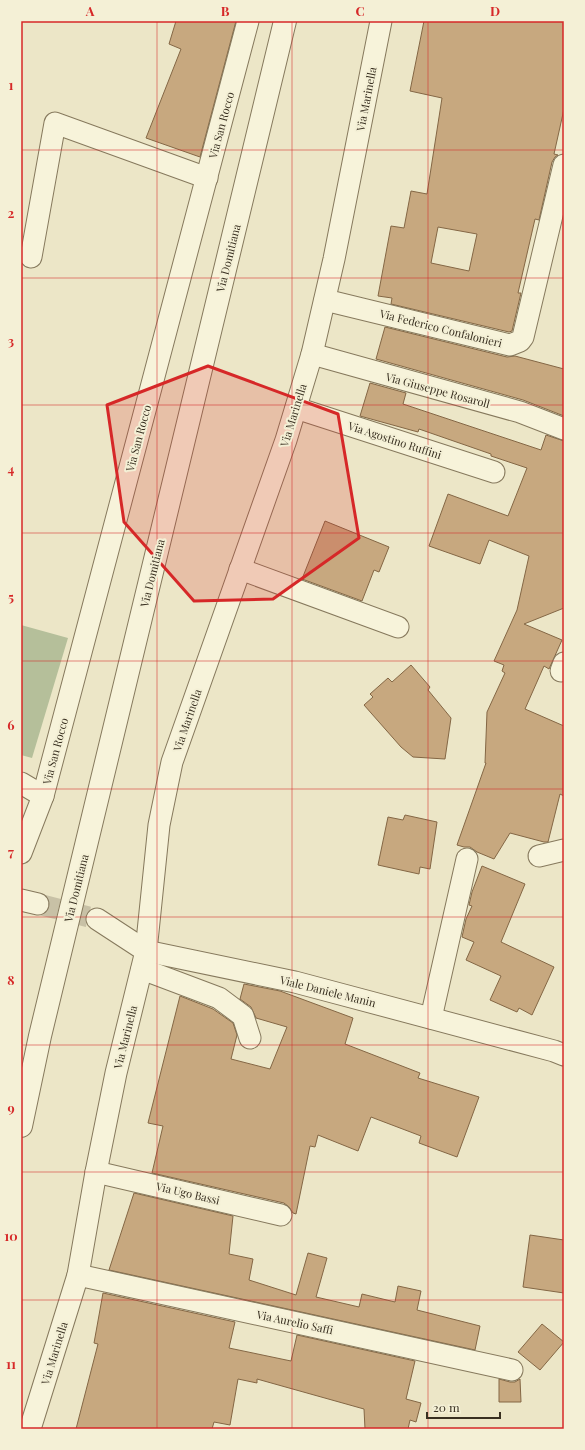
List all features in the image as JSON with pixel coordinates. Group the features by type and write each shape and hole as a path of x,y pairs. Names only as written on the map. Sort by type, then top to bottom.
{"street":[{"name":"Via San Rocco","path":"22,846 43,796 248,21"},
{"name":"Via Domitiana","path":"21,1126 42,1028 285,21"},
{"name":"Via Marinella","path":"30,1429 78,1275 96,1172 116,1073 144,960 159,825 172,762 286,440 312,354 334,259 381,21"},
{"path":"31,257 55,123 207,178"},
{"name":"Via Federico Confalonieri","path":"324,300 510,345 515,344 522,337 564,165"},
{"name":"Via Giuseppe Rosaroll","path":"312,354 520,412 564,429"},
{"name":"Via Agostino Ruffini","path":"296,408 494,472"},
{"path":"240,569 398,627"},
{"path":"21,783 43,796"},
{"path":"21,795 43,796"},
{"path":"538,856 564,850"},
{"path":"431,1018 467,859"},
{"name":"Viale Daniele Manin","path":"97,919 144,960 295,982 554,1051 564,1055"},
{"path":"144,960 219,998 243,1016 250,1038"},
{"name":"Via Ugo Bassi","path":"96,1172 281,1215"},
{"name":"Via Aurelio Saffi","path":"78,1275 512,1370"}],"highlighted area":[{"path":"208,366 338,414 359,538 273,599 194,601 124,522 107,405"}],"green space":[{"path":"21,625 68,638 32,758 21,755"}],"building":[{"path":"176,21 236,21 200,157 146,138 181,49 169,44"},
{"path":"424,21 564,21 564,109 554,154 558,155 552,162 539,220 535,219 518,293 521,293 512,331 509,332 391,304 392,298 378,296 391,226 404,228 411,191 427,194 442,98 410,91","holes":["438,227 477,234 469,271 431,263"]},
{"path":"385,327 507,357 515,356 564,369 564,416 523,400 376,359"},
{"path":"370,383 406,393 403,404 541,450 546,435 564,441 564,608 524,624 562,640 549,669 544,666 525,709 564,726 564,796 560,794 548,842 510,833 494,859 477,852 470,847 457,845 486,763 487,712 505,673 502,671 504,665 494,661 517,610 529,556 489,540 480,564 429,546 448,494 508,516 527,468 419,429 418,432 360,416"},
{"path":"325,521 389,547 379,572 374,570 362,601 302,579"},
{"path":"411,665 430,687 428,690 451,718 445,759 413,757 401,747 364,705 373,697 370,694 388,678 392,682"},
{"path":"405,815 437,822 430,869 420,867 419,874 378,865 388,817 403,820"},
{"path":"482,866 525,884 501,942 554,967 532,1015 519,1008 517,1012 490,1000 501,976 466,960 474,942 462,937 466,919 472,906 469,905 472,892"},
{"path":"244,984 280,991 353,1018 345,1044 420,1073 418,1078 479,1097 457,1157 419,1143 421,1136 371,1117 358,1151 318,1135 315,1147 310,1146 296,1214 293,1213 284,1203 152,1173 163,1126 148,1123 180,996 213,1009 233,1023 237,1035 231,1059 270,1069 287,1027 256,1018 251,1007 240,999"},
{"path":"134,1193 233,1216 229,1254 253,1259 249,1280 296,1295 308,1253 327,1258 316,1297 359,1307 362,1294 395,1302 398,1286 421,1291 417,1310 480,1326 475,1350 109,1270"},
{"path":"530,1235 564,1240 564,1293 523,1287"},
{"path":"103,1293 235,1322 229,1348 291,1361 297,1335 415,1361 406,1399 421,1403 416,1422 410,1420 408,1429 365,1429 364,1409 257,1379 257,1383 238,1379 230,1425 214,1422 212,1429 76,1429 98,1344 94,1343"},
{"path":"542,1324 564,1342 540,1370 518,1352"},
{"path":"499,1379 515,1382 520,1379 521,1402 499,1402"}],"tunnel":[{"path":"38,904 97,919"}]}
